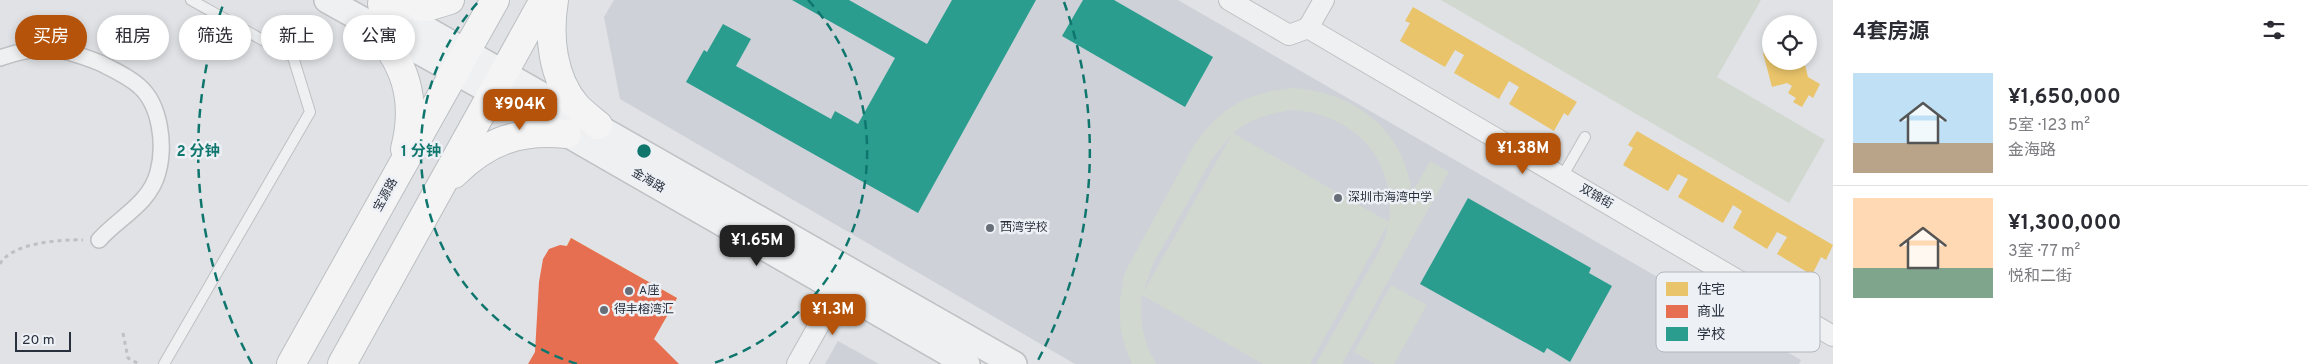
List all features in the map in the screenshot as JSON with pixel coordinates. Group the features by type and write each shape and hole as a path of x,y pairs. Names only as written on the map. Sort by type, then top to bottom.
{"main road":[{"path":"389,189 406,148 410,119 409,92 376,9 427,7 450,0"},
{"name":"宝源路","path":"291,364 496,0"},
{"path":"342,364 544,0"},
{"path":"554,0 552,45 561,80 577,107 598,125"},
{"path":"436,193 465,163 495,143 519,134 533,132 567,134"}],"street":[{"name":"金海路","path":"327,0 376,9 461,62 499,83 598,125 1014,364"},
{"path":"1228,0 1289,35 1308,28 1324,0"},
{"name":"双锦街","path":"1308,28 1724,272"},
{"path":"0,58 16,53 45,49 79,54 118,72 141,87 151,101 158,120 161,143 158,173 144,199 99,240"},
{"name":"金海路","path":"499,83 567,134 967,364"},
{"path":"797,364 838,291"},
{"name":"双锦街","path":"1820,328 1833,336"}],"lane":[{"path":"164,364 310,112 293,58 191,0"},
{"path":"1562,177 1585,137"}],"path":[{"path":"0,264 4,256 15,250 66,239 99,240"},
{"path":"123,333 128,358 139,364"}],"shaded area":[{"path":"614,0 1178,0 1656,276 1656,352 1787,352 1801,360 1799,364 1075,364 620,99 604,17"},
{"path":"1441,0 1761,0 1717,77 1825,140 1789,203"},
{"path":"1294,88 1316,91 1356,107 1373,118 1399,150 1407,170 1412,193 1430,161 1449,172 1342,364 1316,364 1378,253 1385,238 1388,224 1310,364 1263,364 1142,295 1143,331 1148,348 1157,364 1132,364 1123,341 1120,319 1122,284 1125,272 1193,147 1203,133 1224,112 1236,104 1262,93","holes":["1294,110 1316,114 1336,121 1353,131 1367,144 1378,160 1386,178 1389,199 1389,222 1233,133 1262,117","1231,136 1143,293 1153,264 1212,159"]},
{"path":"1391,285 1427,305 1394,364 1375,364 1354,352"},
{"path":"838,341 879,364 825,364"}],"building: 住宅":[{"path":"1413,7 1577,102 1568,116 1564,113 1554,131 1509,104 1519,87 1509,81 1499,99 1454,73 1464,55 1455,50 1445,67 1400,41 1410,23 1405,21"},
{"path":"1768,70 1806,70 1808,77 1820,84 1813,98 1809,95 1802,107 1793,102 1796,98 1788,93 1792,86 1787,83 1772,87"},
{"path":"1637,131 1833,245 1826,260 1821,257 1814,272 1807,272 1777,254 1787,237 1777,232 1767,249 1733,228 1742,211 1733,205 1723,223 1678,197 1688,179 1678,174 1668,191 1623,165 1633,148 1628,145"},
{"name":"A座","path":"571,238 677,298 663,323 624,301 607,332 578,317 596,285 557,263"}],"building: 商业":[{"name":"得丰·榕湾汇","path":"571,238 677,298 654,339 679,364 528,364 535,352 539,282 543,259 549,249 560,245 567,246"}],"building: 学校":[{"path":"792,0 849,0 927,44 952,0 1036,0 918,213 686,82 704,50 707,52 723,24 751,39 736,66 831,119 835,111 858,124 895,58"},
{"path":"1083,0 1114,0 1213,57 1185,107 1062,36"},
{"path":"1468,198 1591,268 1589,273 1612,286 1570,362 1547,348 1544,353 1420,284"}],"place":[{"name":"深圳市海湾中学","path":"1338,198"},
{"name":"西湾学校","path":"990,228"},
{"name":"A座","path":"629,291"},
{"name":"得丰·榕湾汇","path":"604,310"}]}
